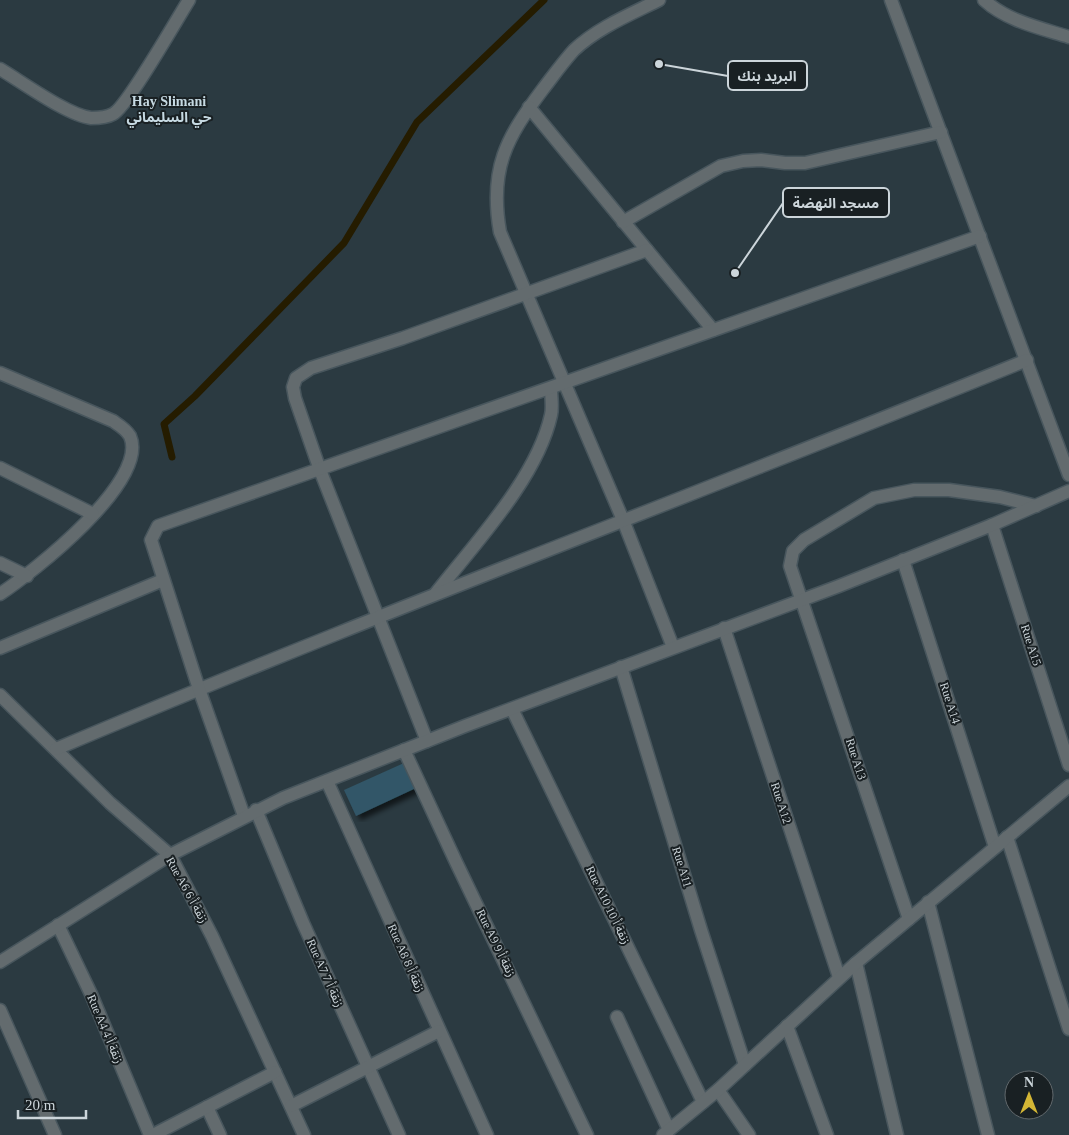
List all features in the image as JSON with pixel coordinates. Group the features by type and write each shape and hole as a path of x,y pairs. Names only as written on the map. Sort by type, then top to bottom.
{"street":[{"path":"0,69 64,107 88,118 102,118 114,114 144,72 189,0"},
{"path":"659,0 630,14 574,50 515,127 507,146 495,190 500,232 623,520 673,648"},
{"path":"891,0 1069,475"},
{"path":"984,0 993,8 1022,22 1069,37"},
{"path":"530,107 713,330"},
{"path":"623,222 721,166 743,161 761,160 805,163 941,132"},
{"path":"244,816 199,688 151,540 158,526 980,236"},
{"path":"426,742 320,470 295,398 294,387 296,378 311,368 403,338 647,250"},
{"path":"56,748 199,688 285,656 377,616 1027,360"},
{"path":"0,373 78,404 124,428 130,436 131,455 125,471 94,514 69,541 27,576 0,594"},
{"path":"436,593 515,490 538,454 551,413 551,388"},
{"path":"0,468 94,514"},
{"name":"Rue A13","path":"909,919 790,566 793,551 804,540 874,498 914,490 949,490 1000,497 1036,506"},
{"path":"0,962 170,855 256,810 404,750 802,600 992,525 1069,491"},
{"name":"Rue A15","path":"992,525 1069,765"},
{"name":"Rue A14","path":"903,560 995,847"},
{"path":"0,563 27,576"},
{"path":"0,648 163,580"},
{"name":"Rue A12","path":"724,628 839,977"},
{"name":"Rue A11","path":"621,667 698,921 745,1065"},
{"name":"Rue A6 زنقة أ 6","path":"0,695 110,803 170,855 212,936 304,1135"},
{"name":"Rue A10 زنقة أ 10","path":"512,709 703,1102"},
{"name":"Rue A9 زنقة أ 9","path":"404,750 587,1135"},
{"name":"Rue A8 زنقة أ 8","path":"327,781 438,1031 488,1135"},
{"path":"617,1017 666,1133 718,1090 839,977 1069,786"},
{"name":"Rue A7 زنقة أ 7","path":"256,810 291,897 399,1135"},
{"path":"1007,837 1069,1029"},
{"path":"928,902 988,1135"},
{"name":"Rue A4 زنقة أ 4","path":"58,925 91,994 151,1135"},
{"path":"856,963 898,1135"},
{"path":"0,1010 55,1135"},
{"path":"787,1026 827,1135"},
{"path":"291,1106 438,1031"},
{"path":"151,1135 275,1072"},
{"path":"718,1090 749,1135"},
{"path":"207,1107 220,1135"}],"building":[{"path":"404,763 416,788 356,816 344,790"}],"waterway":[{"path":"172,457 164,424 195,396 344,243 417,122 544,0"}],"place":[{"name":"البريد بنك","path":"659,64"},
{"name":"مسجد النهضة","path":"735,273"}],"district":[{"name":"Hay Slimani حي السليماني","path":"169,109"}]}
